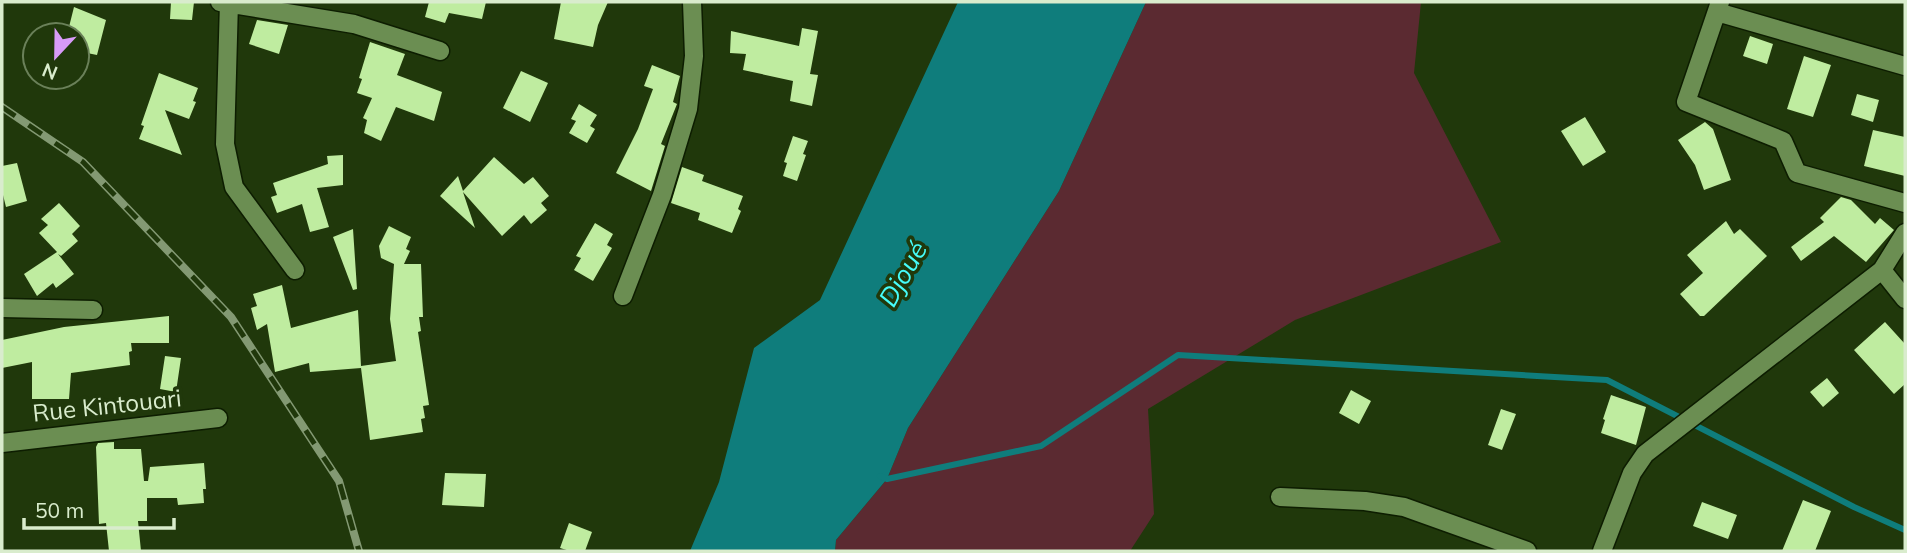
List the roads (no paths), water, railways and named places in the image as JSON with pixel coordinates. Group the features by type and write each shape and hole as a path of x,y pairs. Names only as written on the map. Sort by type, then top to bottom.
{"street":[{"path":"295,270 234,187 225,144 226,2 354,24 440,51"},
{"path":"623,296 662,195 688,108 694,57 692,2"},
{"path":"1905,66 1718,7 1686,102 1783,141 1797,173 1905,203"},
{"path":"1602,551 1632,473 1645,454 1882,270 1905,233"},
{"path":"1882,270 1905,299"},
{"path":"2,308 93,310"},
{"name":"Rue Kintouari","path":"2,443 218,418"},
{"path":"1280,497 1365,501 1405,506 1527,551"}],"water":[{"name":"Djoué","path":"958,2 1146,2 1059,191 908,428 887,479 836,540 835,551 690,551 719,482 754,348 820,300"}],"waterway":[{"path":"880,476 887,479 1041,446 1178,355 1607,380 1854,507 1905,530"}],"railway":[{"path":"2,107 83,162 231,317 339,481 359,551"}]}
